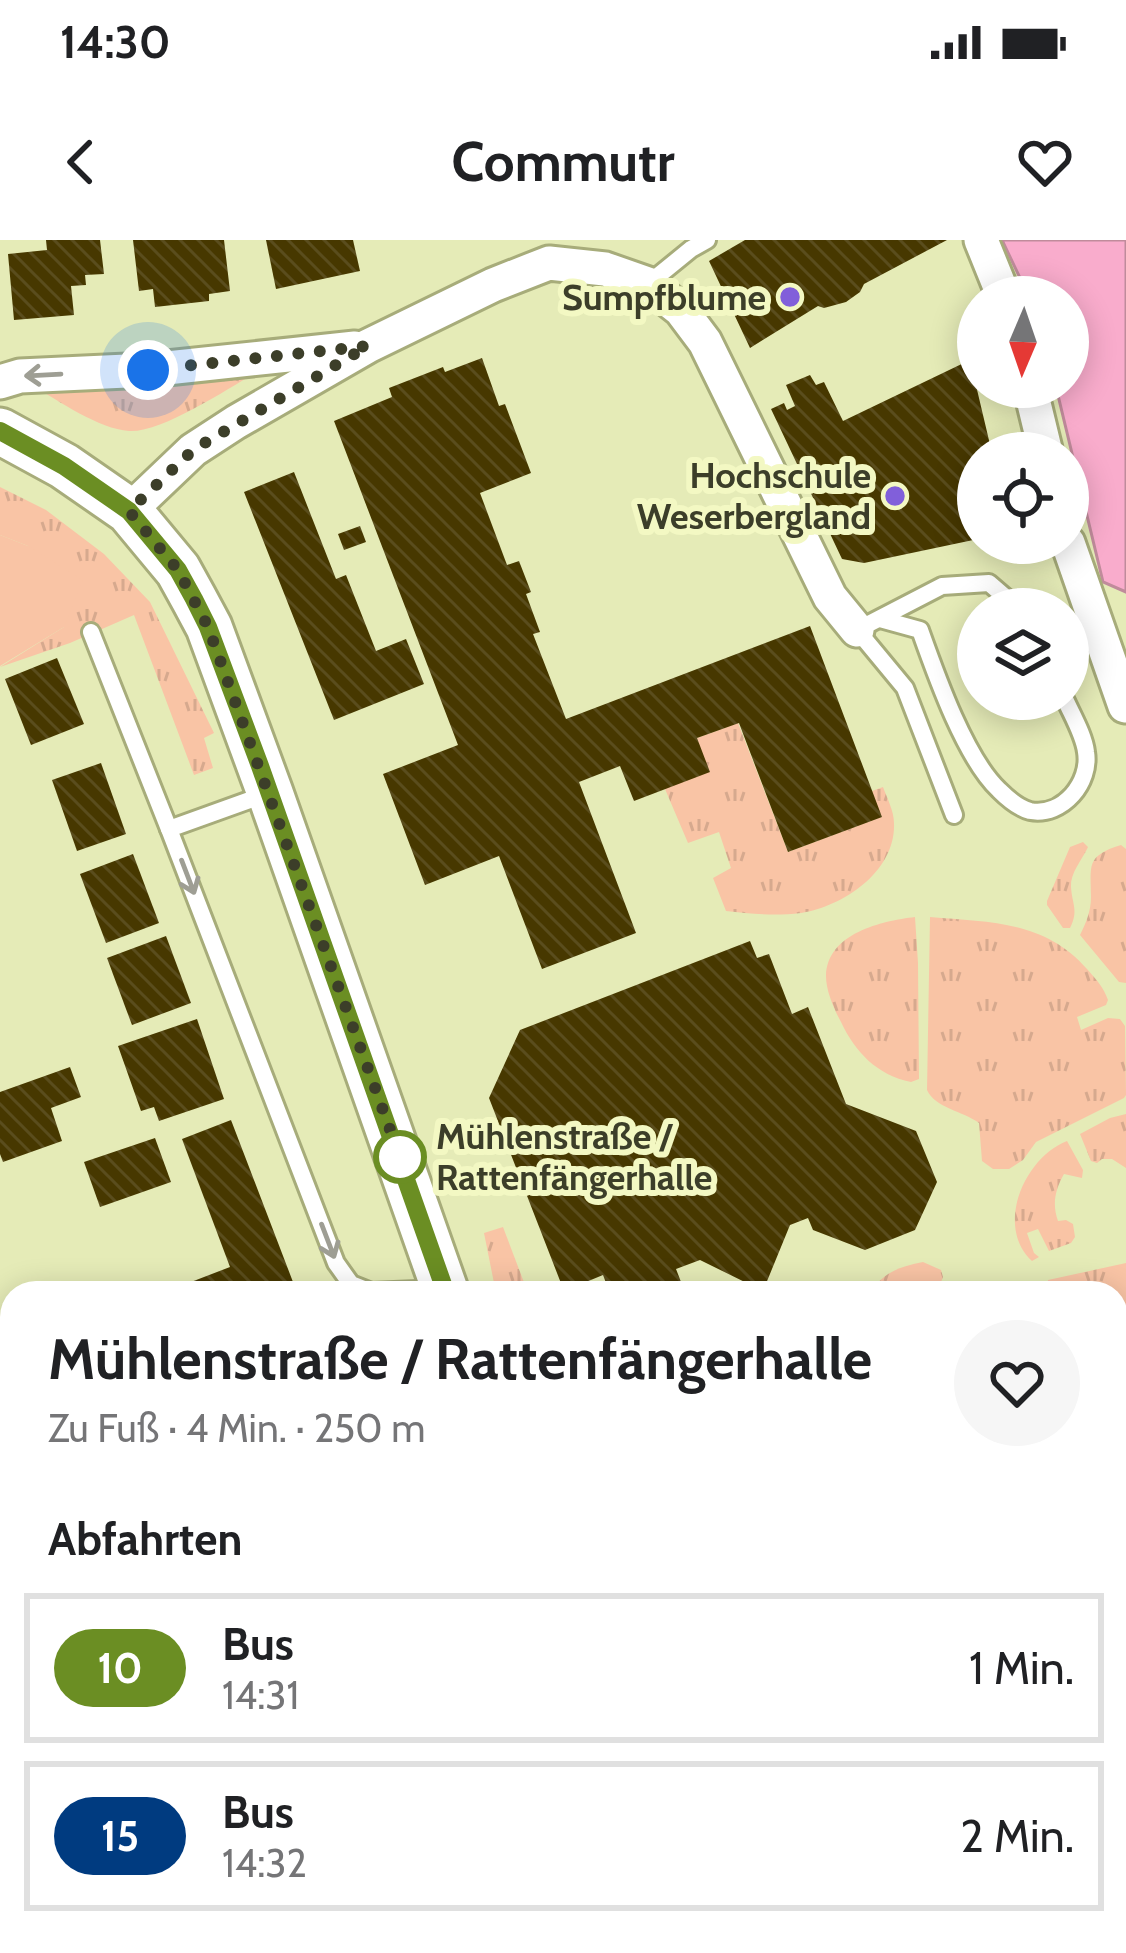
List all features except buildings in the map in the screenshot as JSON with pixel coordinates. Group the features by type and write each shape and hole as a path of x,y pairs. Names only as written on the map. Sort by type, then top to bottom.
{"main road":[{"path":"0,431 64,466 129,511 178,570 202,613 441,1281"}],"street":[{"path":"981,240 996,276"},
{"path":"129,511 193,450 368,346 559,252 648,284 681,310 705,342 830,597 869,624"},
{"path":"0,382 20,376 148,370 368,346"},
{"path":"1075,564 1125,706"}],"lane":[{"path":"648,284 706,240"},
{"path":"869,624 943,586 989,583 995,588"},
{"path":"869,624 920,630 957,718"},
{"path":"869,624 905,688 954,815"},
{"path":"91,632 336,1263 349,1281"},
{"path":"958,720 995,787 1030,811 1049,810 1073,798 1081,782 1087,754 1074,720"},
{"path":"169,829 270,793"}],"green space":[{"path":"259,371 159,425 129,431 92,420 33,386"},
{"path":"0,487 46,510 104,554 150,602 214,733 204,738 213,768 194,775 134,615 0,667 64,627 28,546 0,535"},
{"path":"0,535 28,546 83,580 64,627 0,666"},
{"path":"738,723 788,852 881,817 872,791 883,787 894,818 892,840 877,871 850,894 801,913 726,911 713,878 731,868 719,832 688,843 665,789 697,738"},
{"path":"1083,842 1088,847 1071,882 1074,917 1070,928 1063,928 1047,901 1070,847"},
{"path":"1121,845 1126,849 1126,983 1119,982 1080,935 1090,907 1092,864 1101,853"},
{"path":"915,917 919,1079 911,1082 888,1074 860,1052 836,1011 826,976 829,961 846,939 873,926"},
{"path":"930,917 1015,927 1071,953 1097,980 1108,1000 1077,1017 1081,1030 1108,1018 1120,1019 1125,1026 1124,1098 1036,1142 1009,1169 993,1169 982,1161 979,1123 943,1105 927,1090"},
{"path":"1126,1114 1126,1168 1112,1159 1091,1161 1080,1134"},
{"path":"1067,1141 1083,1170 1082,1178 1064,1174 1055,1209 1058,1221 1073,1224 1075,1237 1049,1251 1038,1229 1027,1233 1039,1257 1032,1261 1016,1230 1020,1194 1038,1162"},
{"path":"503,1227 523,1281 494,1281 484,1233"},
{"path":"923,1262 941,1270 943,1277 941,1281 879,1281"},
{"path":"1126,1263 1126,1281 1048,1280"}],"shaded area":[{"path":"1002,240 1126,240 1126,592 1103,582 1089,524 1089,432 1067,432 1061,408 1089,408 1089,276 1019,276"}],"bus line":[{"name":"10","path":"0,431 64,466 129,511 178,570 194,599 260,766 442,1281"}],"place":[{"name":"Sumpfblume","path":"790,297"},
{"name":"Hochschule Weserbergland","path":"895,496"},
{"name":"Mühlenstraße / Rattenfängerhalle","path":"400,1157"}],"route":[{"path":"148,370 368,346 193,450 129,511 178,570 208,627 400,1157"}]}
